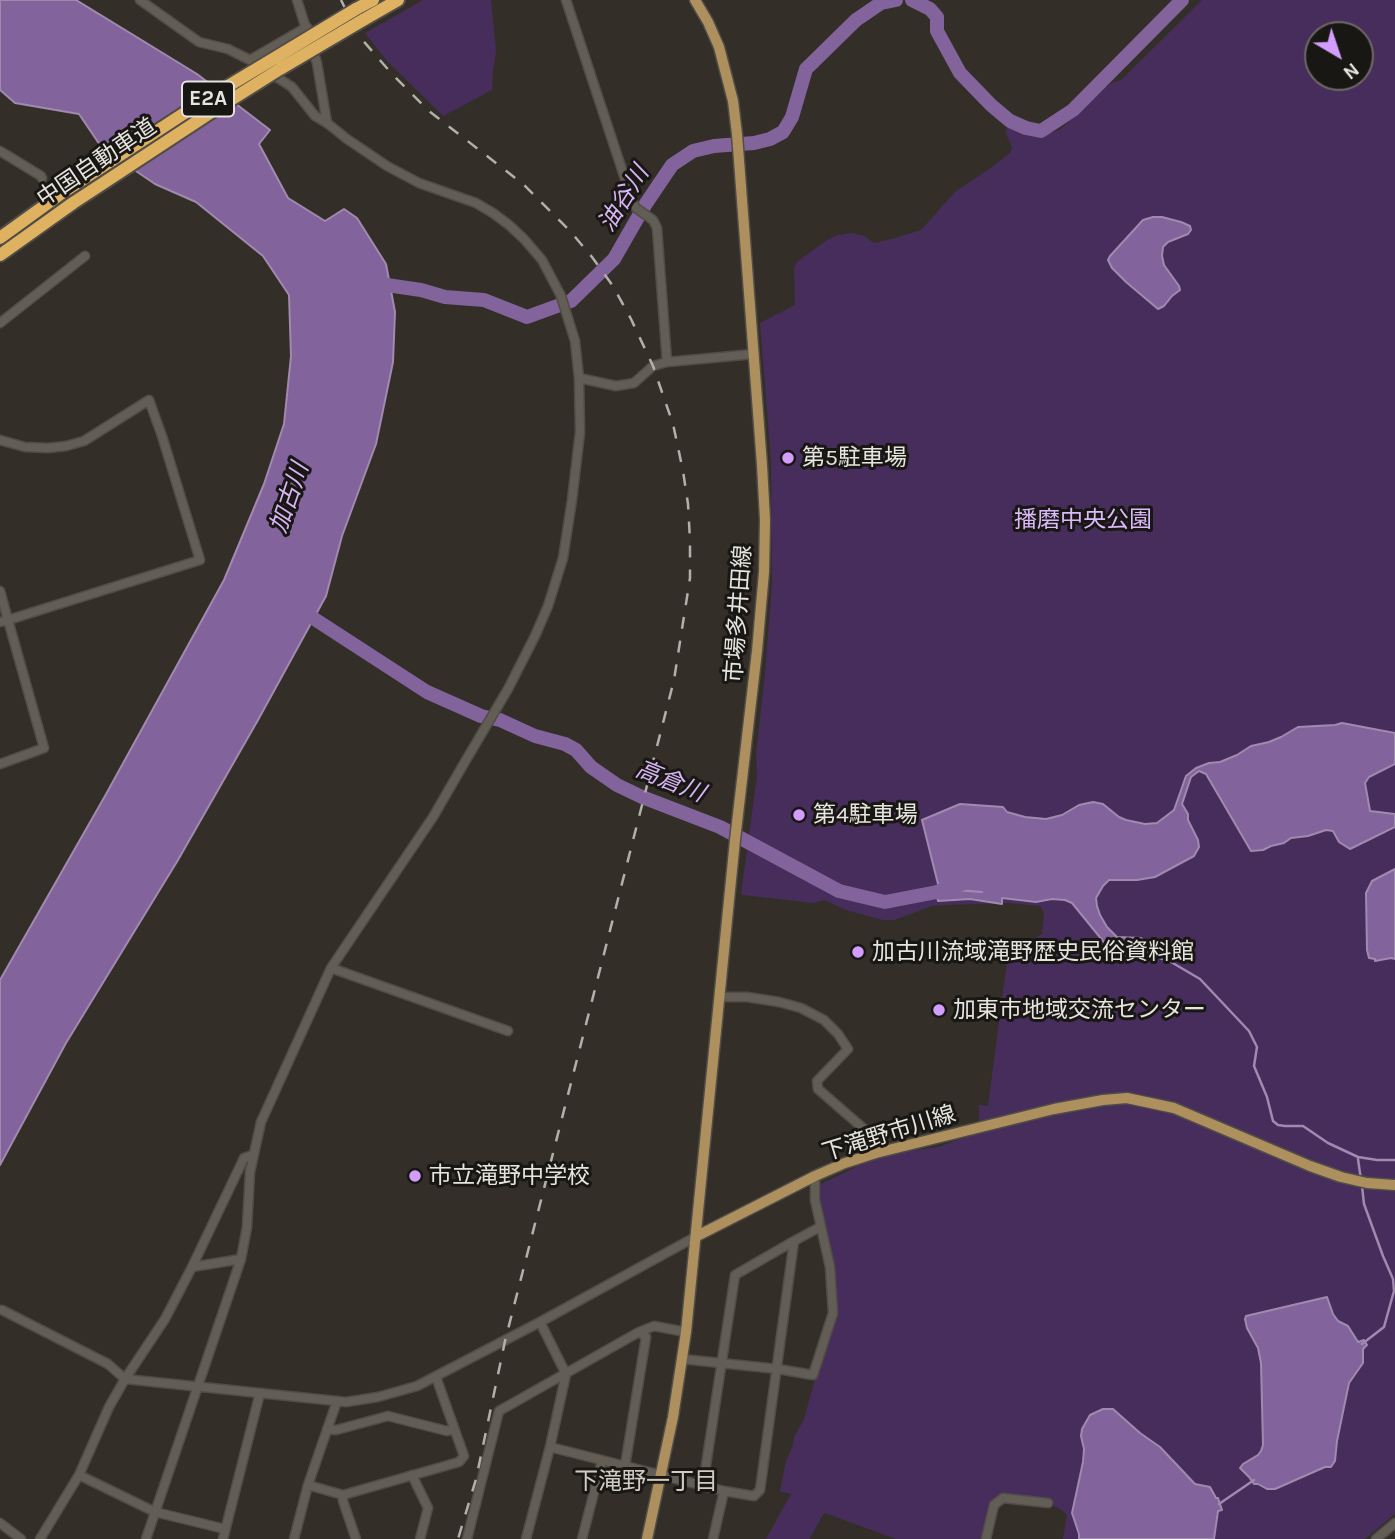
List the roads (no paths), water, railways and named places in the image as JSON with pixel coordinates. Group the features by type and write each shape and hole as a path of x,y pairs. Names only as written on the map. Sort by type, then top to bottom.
{"highway":[{"name":"中国自動車道","path":"0,255 73,203 360,15 373,0"},
{"name":"中国自動車道","path":"0,238 62,193 210,97 360,15 398,0"}],"main road":[{"name":"市場多井田線","path":"695,0 719,47 733,101 765,520 764,572 757,651 735,840 697,1236"},
{"name":"下滝野市川線","path":"697,1236 815,1176 876,1153 1054,1108 1127,1098 1174,1108 1341,1177 1367,1183 1395,1185"},
{"path":"647,1539 673,1417 697,1236"}],"street":[{"path":"140,0 199,42 228,49 292,87 316,116 387,166 419,183 476,203 493,213 524,239 542,260 566,309 575,341 580,432 565,546 548,606 535,636 508,689 433,817 331,968 261,1122 250,1172 247,1227 241,1259 146,1539"},
{"path":"297,0 317,63 327,123"},
{"path":"566,0 633,203 653,220 657,228 667,362"},
{"path":"250,60 307,27"},
{"path":"0,151 42,178"},
{"path":"0,323 85,256"},
{"path":"579,378 616,386 625,385 634,383 653,366 667,362 754,354"},
{"path":"0,440 25,447 48,449 66,446 84,441 149,400 200,560 4,621"},
{"path":"0,591 4,621 44,748 0,764"},
{"path":"331,968 508,1031"},
{"path":"720,998 779,1002 801,1008 824,1020 848,1049 817,1081 818,1089 864,1129 876,1153"},
{"path":"40,1539 79,1475 109,1407 165,1319 244,1158 253,1155"},
{"path":"682,1359 813,1375 833,1313 831,1267 815,1200 815,1176"},
{"path":"703,1485 735,1275 820,1227"},
{"path":"2,1310 108,1364 125,1379 346,1402 378,1397 417,1386 697,1236"},
{"path":"550,1447 724,1491 754,1496 760,1490 794,1241"},
{"path":"192,1267 241,1259"},
{"path":"526,1539 566,1374 540,1322"},
{"path":"467,1539 499,1411 639,1332 654,1326 686,1332"},
{"path":"625,1466 646,1337 639,1332"},
{"path":"308,1485 343,1495 459,1462 464,1456 436,1377"},
{"path":"223,1539 260,1393"},
{"path":"294,1539 308,1485 337,1401"},
{"path":"327,1429 335,1430 388,1416 447,1431 454,1429"},
{"path":"582,1539 602,1461"},
{"path":"79,1475 155,1512 225,1529"},
{"path":"412,1475 428,1508 420,1539"},
{"path":"713,1539 724,1491"},
{"path":"343,1495 356,1539"},
{"path":"986,1539 993,1505 1003,1498 1048,1503"},
{"path":"0,1523 21,1539"},
{"path":"1376,1539 1395,1523"}],"water":[{"name":"加古川","path":"0,0 76,0 197,74 270,130 259,144 288,198 325,221 344,209 357,218 386,264 395,312 393,362 376,444 342,536 326,596 178,860 66,1043 0,1165 0,980 224,580 264,484 284,424 291,356 289,295 263,256 196,202 155,184 102,148 79,114 15,103 0,90"},
{"path":"1153,217 1181,222 1190,226 1191,230 1163,247 1164,265 1180,290 1158,309 1126,282 1108,260 1143,220"},
{"path":"1342,723 1395,733 1395,764 1369,777 1365,783 1370,811 1395,814 1395,827 1350,849 1339,842 1333,831 1326,830 1291,838 1263,850 1251,851 1206,774 1199,771 1191,777 1182,804 1198,840 1199,847 1194,856 1155,877 1109,880 1096,898 1100,915 1117,937 1141,938 1171,962 1114,944 1107,946 1072,903 1065,900 1036,902 1002,898 1002,904 970,899 938,901 936,890 939,889 982,892 939,888 922,820 960,804 1003,807 1007,812 1046,819 1093,802 1103,804 1126,820 1145,824 1157,823 1174,810 1186,776 1196,768 1220,762 1251,746 1281,737 1298,727"},
{"path":"1395,869 1395,959 1375,961 1369,958 1367,950 1366,893 1372,881"},
{"path":"1327,1297 1338,1321 1348,1326 1358,1342 1364,1340 1367,1345 1363,1349 1363,1363 1349,1383 1335,1461 1331,1467 1325,1467 1275,1489 1267,1489 1254,1484 1240,1468 1258,1455 1263,1445 1261,1363 1258,1348 1245,1319 1246,1316"},
{"path":"1103,1409 1113,1409 1160,1447 1195,1484 1210,1487 1222,1510 1218,1511 1214,1539 1079,1539 1072,1513 1083,1462 1082,1429 1090,1415"}],"waterway":[{"name":"油谷川","path":"373,283 421,290 445,297 484,300 527,317 571,301 614,259 672,165 693,151 714,146 754,143 783,132 792,117 806,69 856,20 881,3 896,0"},
{"name":"油谷川","path":"912,0 930,9 937,17 937,31 960,73 991,105 1010,121 1041,131 1073,110 1182,0"},
{"name":"高倉川","path":"299,609 427,692 481,716 500,720 535,736 565,744 617,785 720,827 839,891 885,902 937,892 964,883"},
{"path":"1166,959 1200,979 1249,1031 1257,1047 1254,1066 1267,1097 1273,1121 1278,1125 1303,1126 1328,1143 1358,1157 1395,1160"},
{"path":"1358,1159 1361,1180"},
{"path":"1362,1186 1364,1204 1393,1279 1394,1291 1384,1327 1362,1344"},
{"path":"1219,1504 1254,1480"}],"railway":[{"path":"341,0 359,36 392,74 429,111 523,184 570,231 613,286 653,366 673,424 688,504 690,578 674,680 505,1341 476,1479 458,1539"}],"place":[{"name":"第5駐車場","path":"788,458"},
{"name":"第4駐車場","path":"799,815"},
{"name":"加古川流域滝野歴史民俗資料館","path":"858,952"},
{"name":"加東市地域交流センター","path":"939,1010"},
{"name":"市立滝野中学校","path":"415,1176"}],"district":[{"name":"下滝野一丁目","path":"646,1482"}],"park label":[{"name":"播磨中央公園","path":"1083,520"}]}
